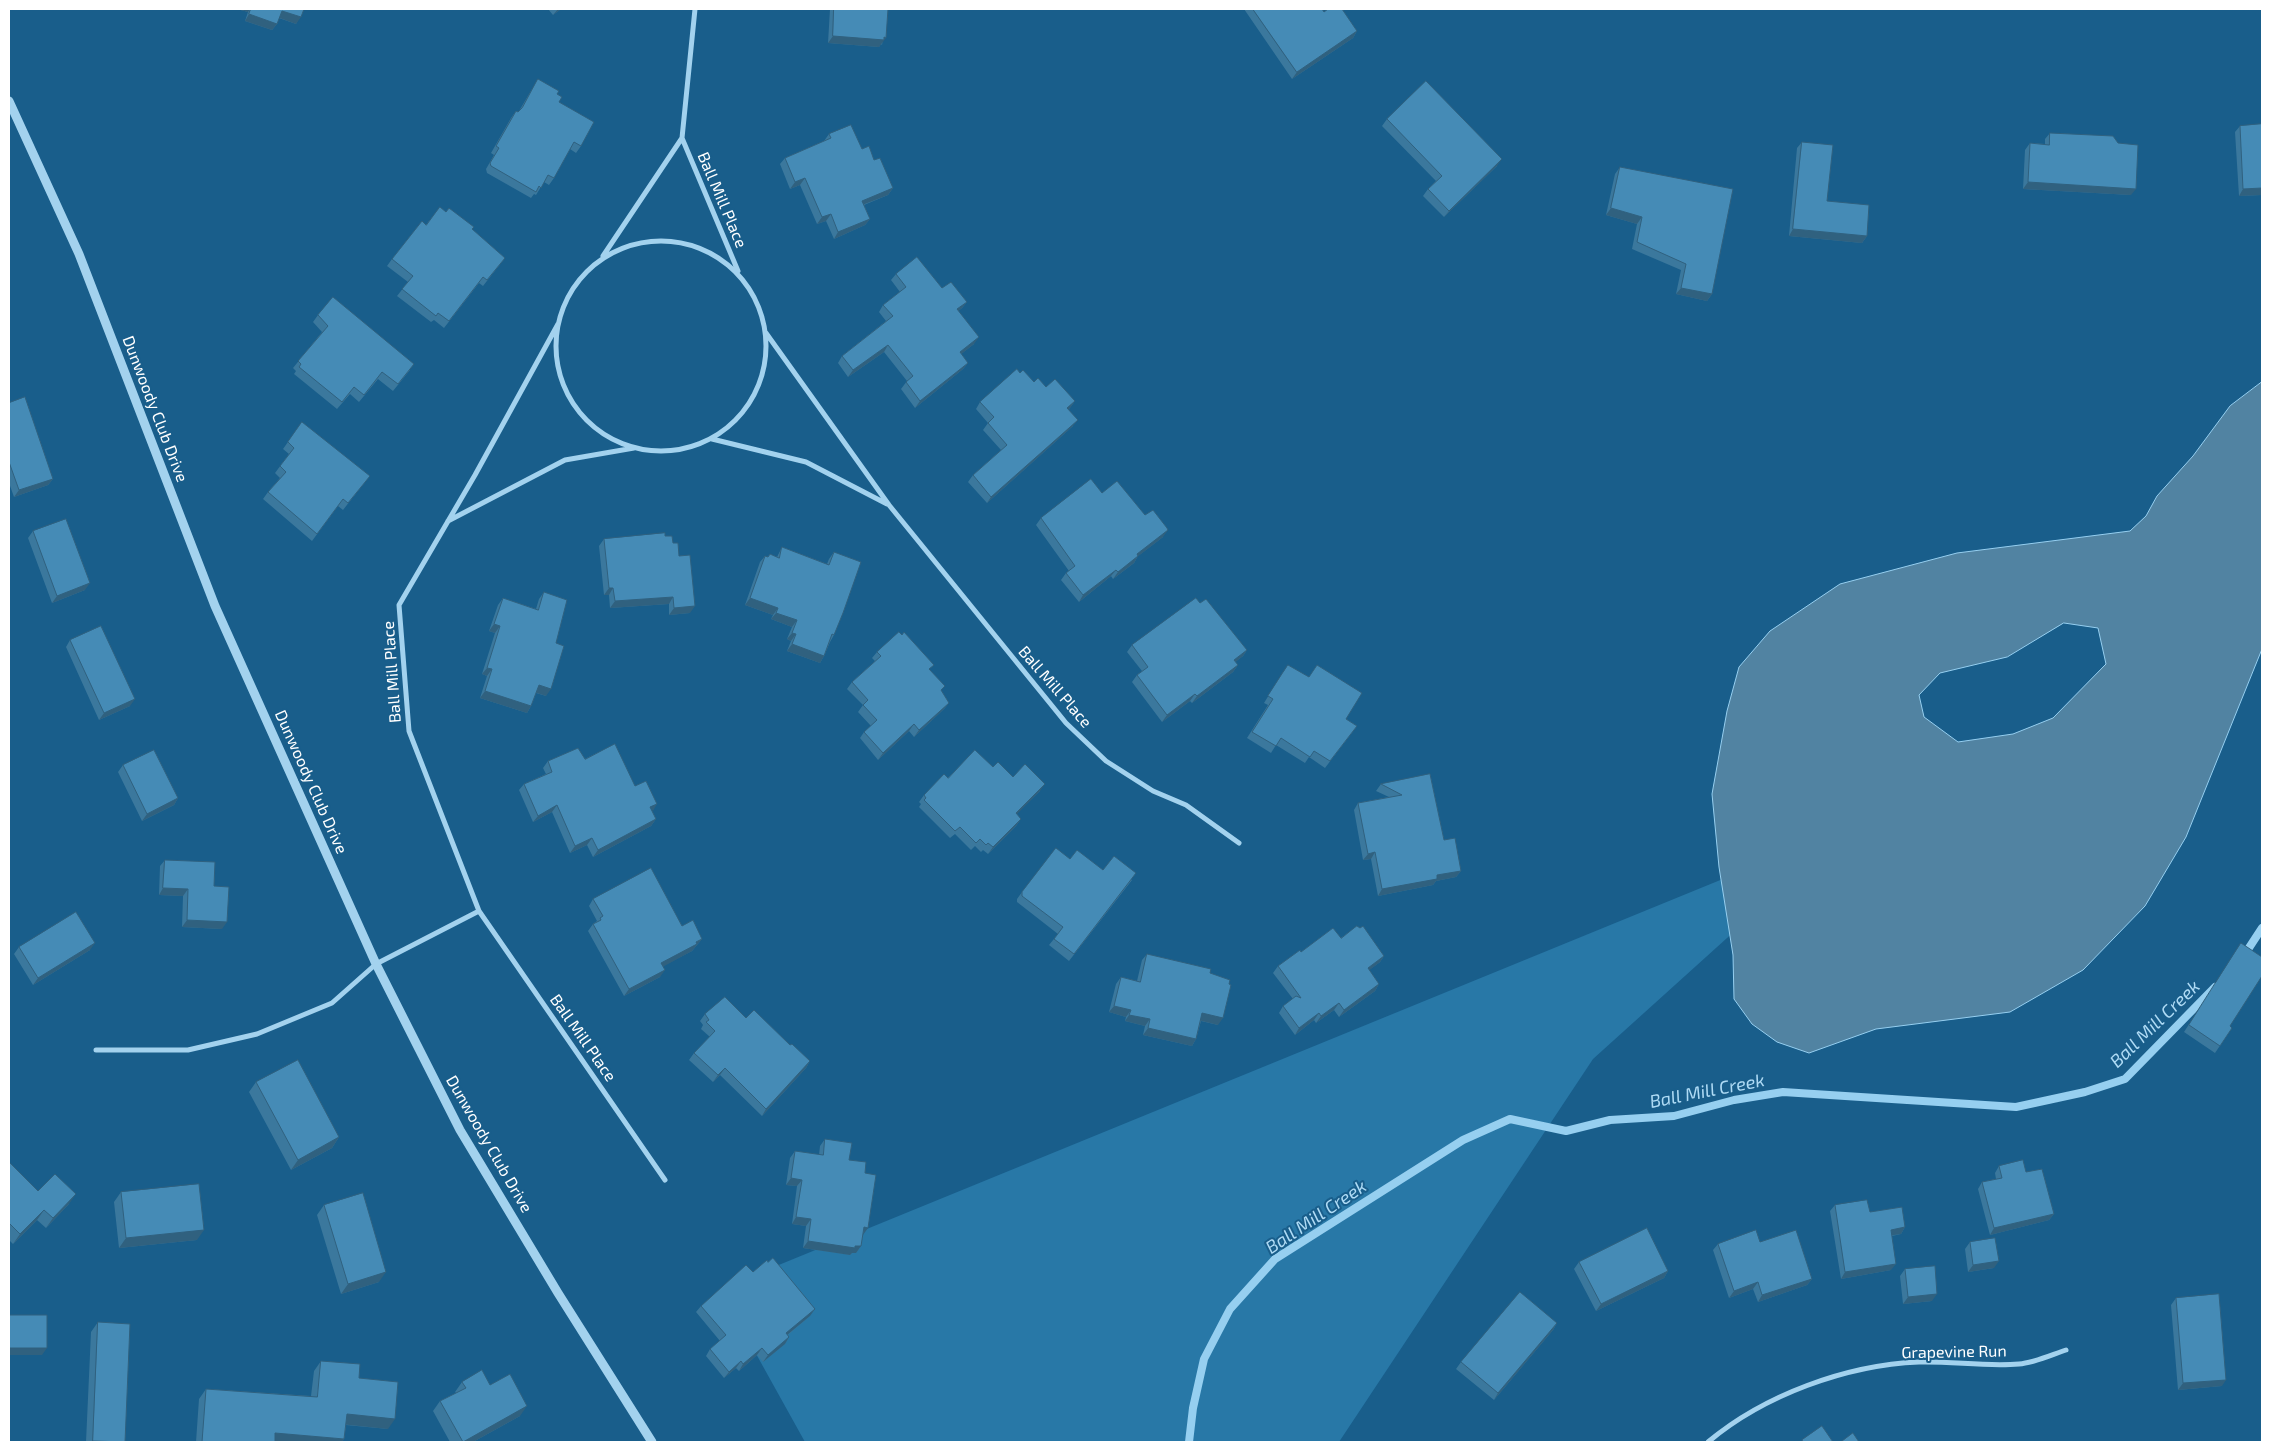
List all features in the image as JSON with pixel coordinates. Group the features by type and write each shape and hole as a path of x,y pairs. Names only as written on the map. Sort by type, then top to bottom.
{"street":[{"name":"Ball Mill Place","path":"602,258 682,138 695,9"},
{"name":"Dunwoody Club Drive","path":"9,101 79,254 215,606 376,964 460,1130 558,1293 652,1442"},
{"name":"Ball Mill Place","path":"682,138 738,272"},
{"path":"660,241 682,243 703,250 738,272 752,292 761,312 766,333 766,356 762,377 754,397 729,428 712,439 694,447 654,452 616,442 598,432 583,418 571,402 562,384 555,344 564,304 573,287 587,271 602,258 620,249 640,243 660,241"},
{"name":"Ball Mill Place","path":"558,324 400,605 409,731 479,911 665,1180"},
{"name":"Ball Mill Place","path":"766,333 889,505 1066,723 1106,761 1153,791 1186,805 1239,843"},
{"name":"Ball Mill Place","path":"712,439 806,462 889,505"},
{"path":"448,521 566,460 634,448"},
{"path":"96,1050 188,1050 257,1034 332,1003 376,964 479,911"},
{"name":"Grapevine Run","path":"1708,1442 1754,1412 1796,1391 1833,1378 1879,1367 1919,1362 2020,1364 2066,1350"}],"shaded area":[{"path":"2262,382 2262,649 2186,837 2145,906 2083,970 2010,1012 1876,1029 1809,1053 1777,1042 1752,1024 1734,999 1733,955 1719,867 1712,794 1727,711 1739,667 1770,631 1840,584 1957,553 2130,531 2146,516 2157,496 2193,456 2230,406","holes":["2064,623 2098,628 2106,664 2053,718 2013,734 1958,742 1924,717 1919,695 1940,673 2007,657"]},
{"path":"1850,827 1593,1059 1339,1442 805,1442 720,1289"}],"building":[{"path":"251,9 304,9 301,17 282,11 277,24 249,14"},
{"path":"834,9 888,9 886,38 884,37 884,40 833,36"},
{"path":"1253,9 1322,9 1324,12 1328,9 1342,9 1357,31 1297,72"},
{"path":"538,79 559,91 557,94 562,97 559,102 594,122 581,146 574,142 554,178 548,175 541,188 539,186 536,192 491,166 490,163 499,148 496,146 516,111 518,112 522,108"},
{"path":"1426,81 1502,159 1449,211 1428,189 1442,176 1387,119"},
{"path":"2262,124 2262,188 2243,189 2240,126"},
{"path":"851,125 862,149 869,146 874,160 880,158 893,188 862,201 870,219 838,232 831,214 822,217 805,178 795,182 785,158 831,138 829,134"},
{"path":"2050,133 2113,136 2118,143 2138,145 2136,189 2028,182 2030,143 2049,145"},
{"path":"1802,142 1833,145 1827,201 1869,205 1867,236 1793,229"},
{"path":"1620,167 1733,189 1712,294 1681,288 1686,264 1637,242 1642,217 1611,208"},
{"path":"440,207 446,212 449,208 474,227 472,229 505,258 487,280 483,277 449,321 438,313 436,316 402,289 413,276 392,259 422,221 426,225"},
{"path":"917,257 942,288 951,282 967,302 957,309 979,337 960,352 968,363 920,401 906,382 913,376 888,345 853,370 842,356 893,316 883,305 906,287 896,274"},
{"path":"333,297 414,364 398,384 382,372 364,395 354,387 342,402 299,367 301,364 298,361 328,326 318,315"},
{"path":"1017,369 1020,373 1023,370 1034,382 1038,378 1046,387 1055,379 1075,401 1067,408 1078,420 991,497 973,475 1007,445 988,423 994,417 980,402"},
{"path":"25,397 53,479 19,490 9,462 9,403"},
{"path":"302,422 370,476 348,503 343,499 317,534 268,492 286,472 280,466 294,448 288,442"},
{"path":"1091,479 1102,493 1117,481 1145,515 1153,510 1168,530 1137,554 1138,556 1118,572 1116,570 1083,595 1066,573 1075,566 1041,518"},
{"path":"66,519 90,583 57,596 33,531"},
{"path":"665,533 665,536 672,536 673,543 678,543 679,556 690,555 695,606 674,608 673,597 615,601 613,588 609,588 604,539"},
{"path":"782,547 829,565 834,552 861,562 843,613 834,635 832,634 824,656 792,644 796,634 792,633 797,620 776,613 778,608 750,598 765,556 768,557 770,554 779,558"},
{"path":"544,592 567,600 556,643 564,646 551,689 539,685 531,706 485,691 492,669 487,668 500,626 494,624 503,598 538,610"},
{"path":"1196,598 1200,603 1206,599 1247,650 1234,660 1238,665 1197,696 1195,694 1167,715 1137,675 1148,667 1132,645"},
{"path":"101,626 135,699 104,713 70,640"},
{"path":"899,632 902,635 904,632 934,665 929,669 945,686 941,690 949,703 919,730 914,724 883,753 864,732 877,720 863,705 868,700 852,682 881,656 877,652"},
{"path":"1288,665 1309,677 1317,665 1362,693 1346,719 1357,726 1330,761 1314,751 1310,757 1281,738 1276,746 1252,732 1273,699 1268,696"},
{"path":"615,744 635,786 646,781 657,804 650,807 656,819 598,850 592,838 575,846 557,805 538,816 524,784 552,772 548,761 578,748 585,759"},
{"path":"154,750 178,798 147,814 123,765"},
{"path":"975,750 993,767 998,762 1013,777 1025,764 1045,784 1016,813 1021,819 993,847 988,843 986,845 980,839 976,843 960,827 955,831 924,800 926,798 924,795 944,774 948,778"},
{"path":"1430,774 1444,840 1455,838 1461,871 1437,875 1437,879 1382,889 1375,852 1368,854 1358,803 1402,795 1381,784"},
{"path":"1056,848 1070,859 1077,850 1103,870 1114,856 1136,873 1074,954 1054,939 1063,927 1022,896 1022,892"},
{"path":"165,860 215,862 214,886 229,887 227,922 187,920 188,889 163,888"},
{"path":"651,868 682,926 693,920 702,939 696,942 697,944 661,963 665,970 629,989 593,924 601,920 600,918 603,916 593,899"},
{"path":"76,912 95,943 38,978 19,947"},
{"path":"1357,926 1360,928 1363,926 1384,956 1368,968 1379,984 1344,1010 1339,1003 1321,1016 1319,1013 1299,1028 1283,1006 1296,996 1301,998 1278,966 1300,950 1301,952 1333,928 1341,938"},
{"path":"2241,943 2262,957 2262,976 2230,1026 2232,1028 2220,1046 2189,1025"},
{"path":"1147,954 1211,969 1210,973 1230,980 1229,984 1231,985 1223,1018 1202,1013 1196,1039 1148,1028 1150,1019 1129,1015 1131,1010 1114,1006 1121,977 1140,982"},
{"path":"725,997 746,1018 754,1010 790,1045 792,1044 810,1061 766,1109 725,1068 718,1075 694,1053 715,1031 706,1022 709,1020 705,1014"},
{"path":"298,1060 339,1137 298,1160 256,1082"},
{"path":"825,1139 852,1143 849,1160 866,1162 865,1173 876,1175 868,1228 864,1227 861,1246 855,1246 855,1248 808,1241 811,1219 796,1217 802,1180 791,1178 795,1151 823,1155"},
{"path":"2023,1160 2026,1172 2042,1169 2054,1214 1994,1228 1982,1182 2002,1178 1999,1166"},
{"path":"9,1162 38,1191 55,1174 76,1194 53,1218 44,1210 20,1234 9,1223"},
{"path":"199,1184 204,1230 126,1238 121,1192"},
{"path":"363,1193 386,1272 348,1284 324,1205"},
{"path":"1867,1200 1870,1212 1902,1207 1905,1227 1891,1230 1896,1264 1845,1272 1835,1205"},
{"path":"1647,1228 1668,1271 1601,1304 1579,1262"},
{"path":"1756,1230 1760,1242 1796,1230 1812,1279 1762,1295 1758,1282 1734,1291 1718,1244"},
{"path":"1995,1238 1999,1261 1973,1265 1970,1242"},
{"path":"773,1258 815,1309 786,1333 789,1337 768,1355 762,1348 743,1364 741,1361 729,1372 710,1349 726,1335 701,1306 746,1265 753,1272 767,1260 768,1262"},
{"path":"1935,1266 1937,1294 1908,1297 1905,1269"},
{"path":"1520,1292 1557,1323 1498,1393 1461,1362"},
{"path":"2219,1294 2226,1380 2183,1383 2176,1298"},
{"path":"9,1315 47,1315 47,1348 9,1348"},
{"path":"98,1322 130,1324 125,1442 93,1441"},
{"path":"321,1361 360,1364 359,1378 398,1382 395,1419 347,1414 344,1439 275,1433 275,1442 202,1442 206,1389 317,1397"},
{"path":"482,1370 490,1385 510,1374 527,1406 463,1442 440,1401 466,1388 462,1382"},
{"path":"1822,1426 1833,1442 1803,1442 1802,1440"},
{"path":"1853,1433 1859,1442 1841,1442"}],"waterway":[{"name":"Ball Mill Creek","path":"2243,957 2262,928"},
{"name":"Ball Mill Creek","path":"1189,1442 1193,1408 1204,1359 1230,1309 1275,1259 1463,1140 1510,1119 1566,1131 1610,1120 1674,1116 1734,1100 1783,1092 2016,1107 2085,1092 2125,1079 2215,987"}]}
